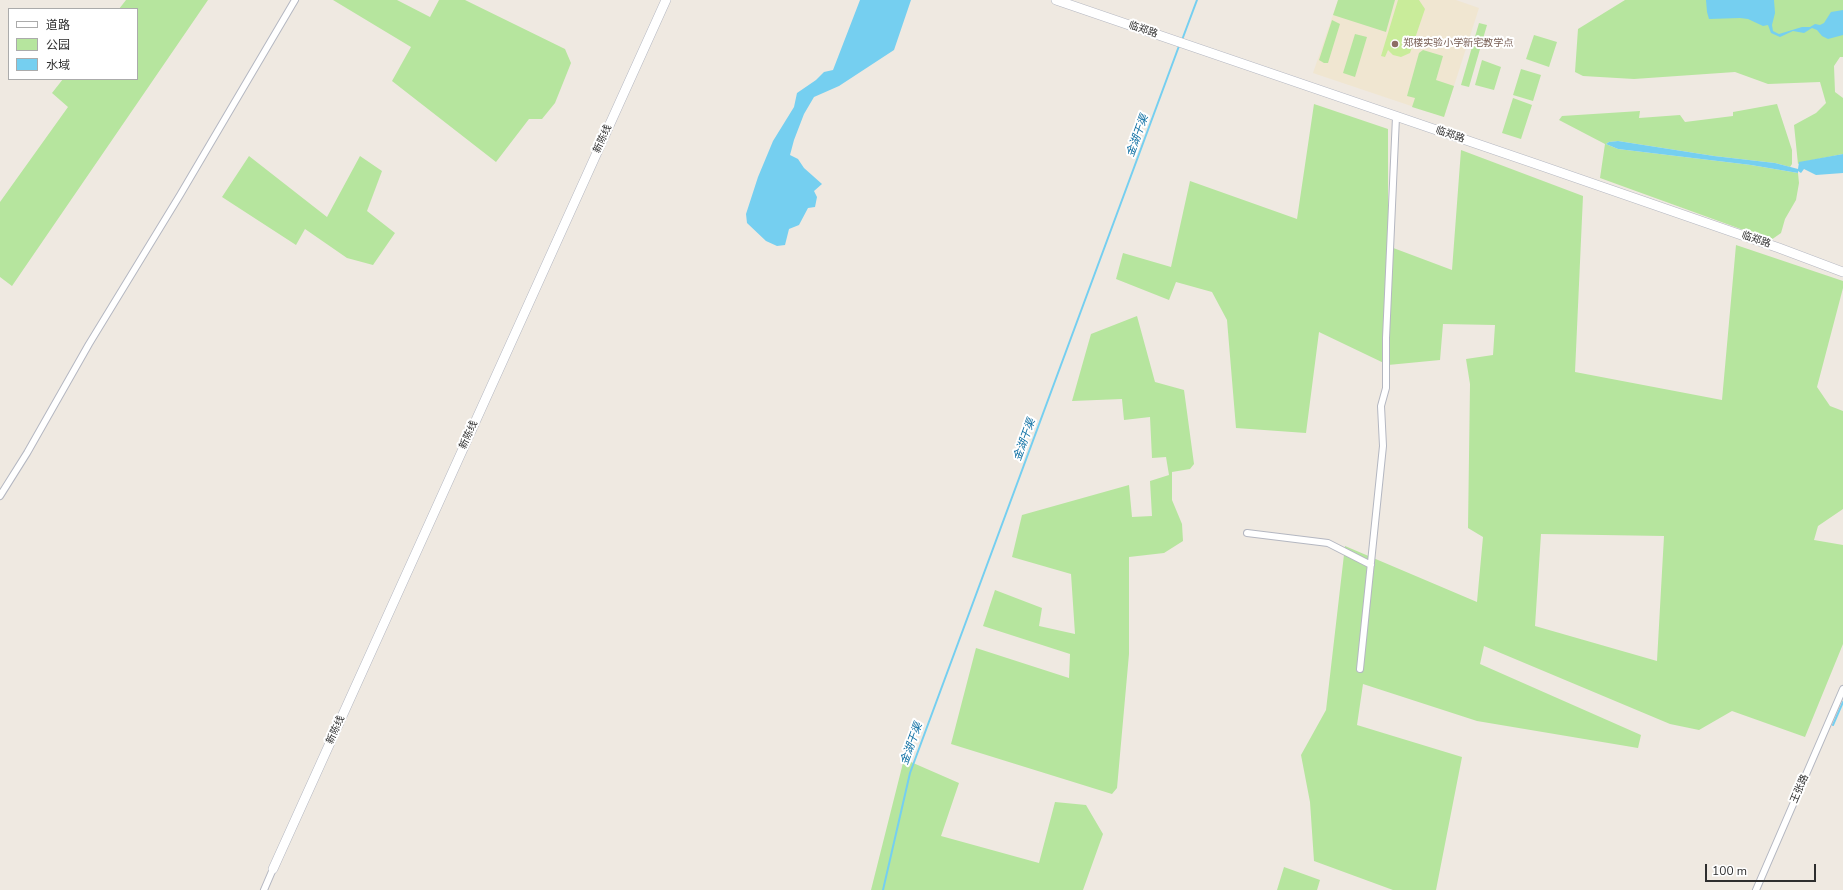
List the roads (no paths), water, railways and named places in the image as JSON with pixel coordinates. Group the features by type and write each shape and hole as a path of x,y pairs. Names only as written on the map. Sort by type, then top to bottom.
{"street":[{"path":"0,496 27,453 89,344 180,195 295,0"},
{"name":"新陈线","path":"273,869 666,0"},
{"name":"临郑路","path":"1056,0 1772,246 1843,272"},
{"path":"1360,669 1383,446 1381,406 1386,388 1386,330 1396,117"},
{"path":"1247,533 1328,543 1371,566"},
{"name":"王张路","path":"1756,890 1843,689"},
{"path":"264,890 273,869"}],"water":[{"path":"860,0 911,0 894,50 839,86 814,97 804,114 790,155 798,159 804,168 822,184 814,191 817,197 815,207 808,208 799,225 789,229 785,245 777,246 766,241 747,223 746,214 758,177 773,141 794,107 797,93 816,80 824,72 833,70"},
{"path":"1706,0 1774,0 1775,13 1772,25 1773,31 1779,34 1802,27 1810,27 1815,24 1820,25 1824,23 1831,12 1843,10 1843,35 1828,39 1812,28 1804,33 1793,31 1780,37 1771,33 1768,25 1763,26 1748,19 1709,19"},
{"path":"1618,141 1714,156 1775,163 1798,169 1799,162 1843,154 1843,173 1816,175 1804,169 1801,173 1798,171 1798,173 1751,165 1618,149 1606,144 1609,142"}],"waterway":[{"name":"金湖干渠","path":"1182,40 1197,0"},
{"name":"金湖干渠","path":"883,890 910,773 1179,46"},
{"path":"1833,725 1843,702"}],"place":[{"name":"郑楼实验小学新宅教学点","path":"1395,44"}]}
